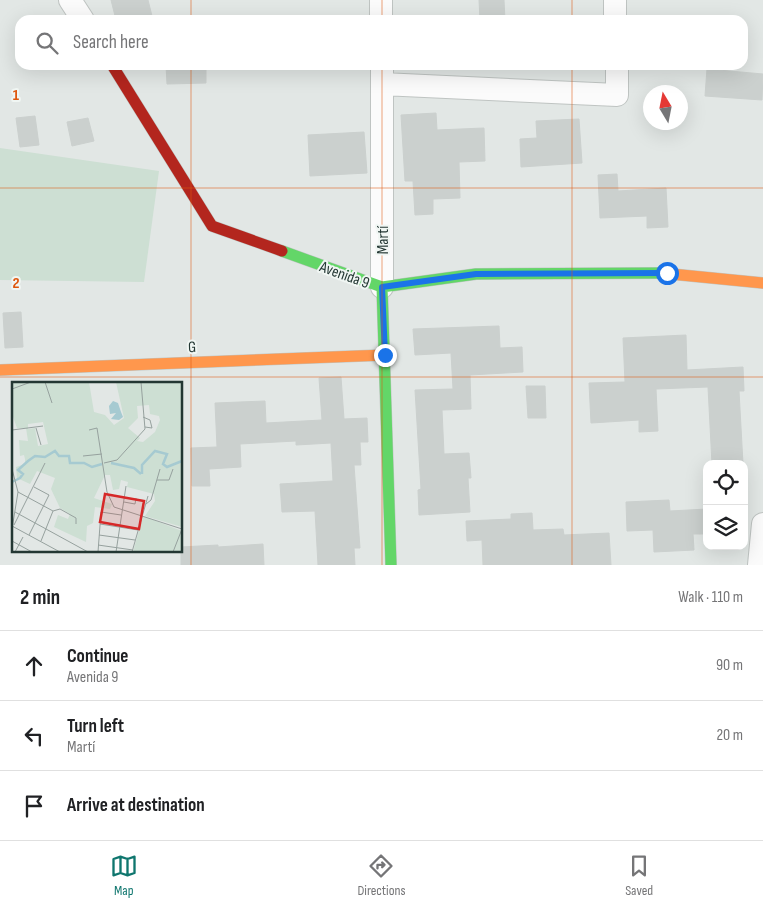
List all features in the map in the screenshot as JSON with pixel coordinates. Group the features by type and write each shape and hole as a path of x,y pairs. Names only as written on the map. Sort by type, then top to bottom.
{"street":[{"path":"70,0 80,15"},
{"path":"381,0 381,15"},
{"path":"615,0 615,15"},
{"name":"Avenida 9","path":"115,70 212,226 382,287 476,274 667,273 763,283"},
{"path":"382,75 618,95 616,70"},
{"name":"Martí","path":"382,75 382,287 391,565"},
{"name":"G","path":"0,370 385,355"},
{"path":"759,565 763,524"}],"green space":[{"path":"0,148 159,171 144,282 0,280"}],"building":[{"path":"111,0 148,0 152,15 115,15"},
{"path":"479,0 504,0 505,15 480,15"},
{"path":"166,70 206,70 206,83 167,84"},
{"path":"707,70 763,74 762,100 705,96"},
{"path":"436,113 437,130 484,128 485,161 459,162 460,198 433,199 433,214 415,215 413,181 405,181 401,115"},
{"path":"35,116 39,145 20,147 16,118"},
{"path":"88,118 94,141 72,146 67,122"},
{"path":"579,119 582,163 521,167 520,139 537,138 536,121"},
{"path":"364,132 367,173 310,176 308,135"},
{"path":"617,174 618,191 666,188 668,227 647,228 647,216 600,218 598,175"},
{"path":"21,312 23,347 5,348 3,313"},
{"path":"499,326 500,348 522,347 523,372 470,375 471,409 442,410 444,454 469,453 471,478 468,478 470,512 419,515 418,490 421,489 415,390 453,389 451,353 415,355 413,329"},
{"path":"686,335 687,370 743,367 744,391 739,391 743,460 712,460 708,387 656,389 658,431 639,432 639,420 591,423 589,383 625,382 623,338"},
{"path":"341,377 344,419 367,418 368,442 360,442 361,465 354,465 360,548 354,548 355,565 318,565 315,511 282,512 280,484 333,481 331,443 296,445 296,441 240,444 241,467 209,469 210,486 192,486 191,448 217,447 215,403 265,401 266,423 322,420 319,378"},
{"path":"526,386 545,386 546,418 528,418"},
{"path":"669,500 670,511 703,509 703,534 693,534 694,550 654,552 653,530 627,531 626,502"},
{"path":"532,513 533,530 563,529 564,535 609,533 611,565 483,565 482,540 467,541 466,521 511,519 511,514"},
{"path":"263,544 264,565 181,565 182,547 218,545 218,547"}],"traffic: fast":[{"path":"282,251 382,287 476,274 661,273"},
{"path":"382,287 391,565"}],"traffic: slow":[{"path":"661,273 763,283"},
{"path":"0,370 385,355"}],"traffic: jam":[{"path":"115,70 212,226 282,251"}],"route":[{"path":"385,355 382,287 476,274 667,273"}]}
